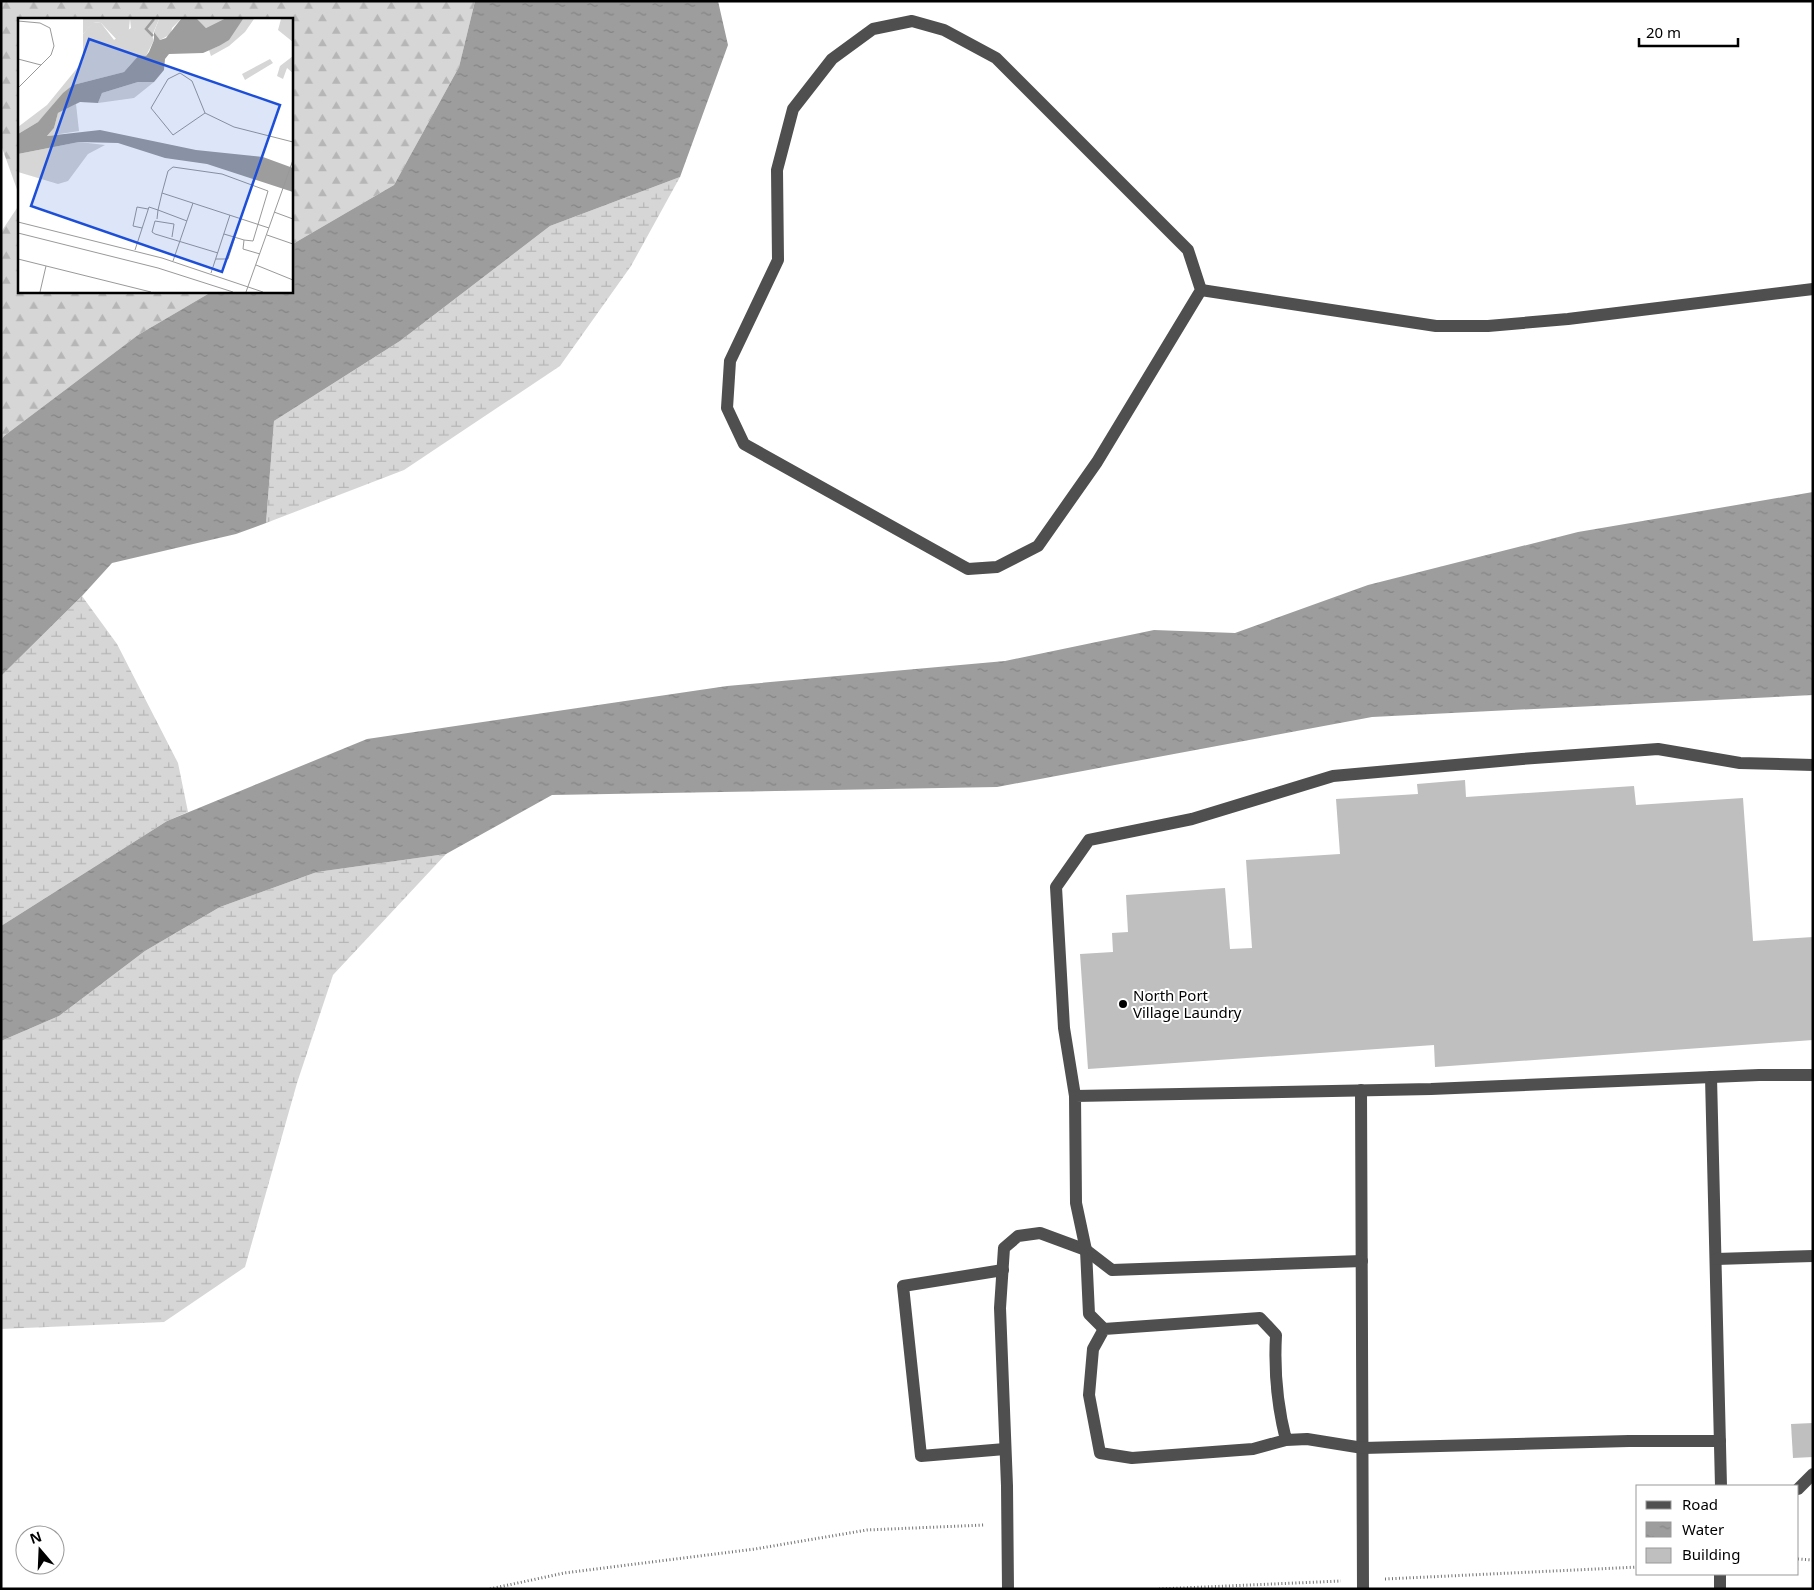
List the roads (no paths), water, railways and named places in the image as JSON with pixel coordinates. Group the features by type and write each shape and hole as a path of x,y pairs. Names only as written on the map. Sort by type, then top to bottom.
{"lane":[{"path":"912,21 944,30 996,58 1188,250 1201,290 1096,462 1038,546 997,566 968,568 744,444 727,408 730,361 778,260 777,170 792,109 832,59 873,29 912,21"},
{"path":"1201,290 1436,326 1488,326 1568,319 1813,289"},
{"path":"1286,1440 1281,1420 1274,1365 1276,1335 1260,1318 1104,1329 1089,1314 1086,1250 1076,1203 1075,1096 1064,1028 1056,887 1089,840 1192,819 1333,776 1658,749 1740,763 1813,765"},
{"path":"1075,1096 1431,1089 1711,1077 1813,1075"},
{"path":"1711,1077 1721,1485"},
{"path":"1361,1090 1363,1584"},
{"path":"1008,1589 1006,1449 1000,1308 1004,1248 1018,1236 1040,1232 1086,1250 1112,1270 1362,1261"},
{"path":"1716,1260 1813,1256"},
{"path":"1003,1270 903,1286 921,1456 1006,1449"},
{"path":"1104,1329 1093,1349 1089,1395 1100,1452 1132,1458 1253,1449 1286,1440 1307,1439 1362,1448 1629,1441 1720,1442"},
{"path":"1799,1487 1813,1474"},
{"path":"1720,1575 1720,1589"}],"water":[{"path":"475,1 718,1 728,45 680,177 550,226 400,341 274,421 266,523 236,534 112,563 82,596 1,676 1,440 4,436 138,335 211,292 292,292 292,244 394,185 459,67"},
{"path":"1813,492 1813,695 1372,717 997,787 552,795 446,854 317,872 220,907 145,951 59,1016 1,1041 1,926 167,821 367,739 727,686 1005,661 1154,630 1235,633 1368,585 1578,532"}],"place":[{"name":"North Port Village Laundry","path":"1123,1004"}]}
